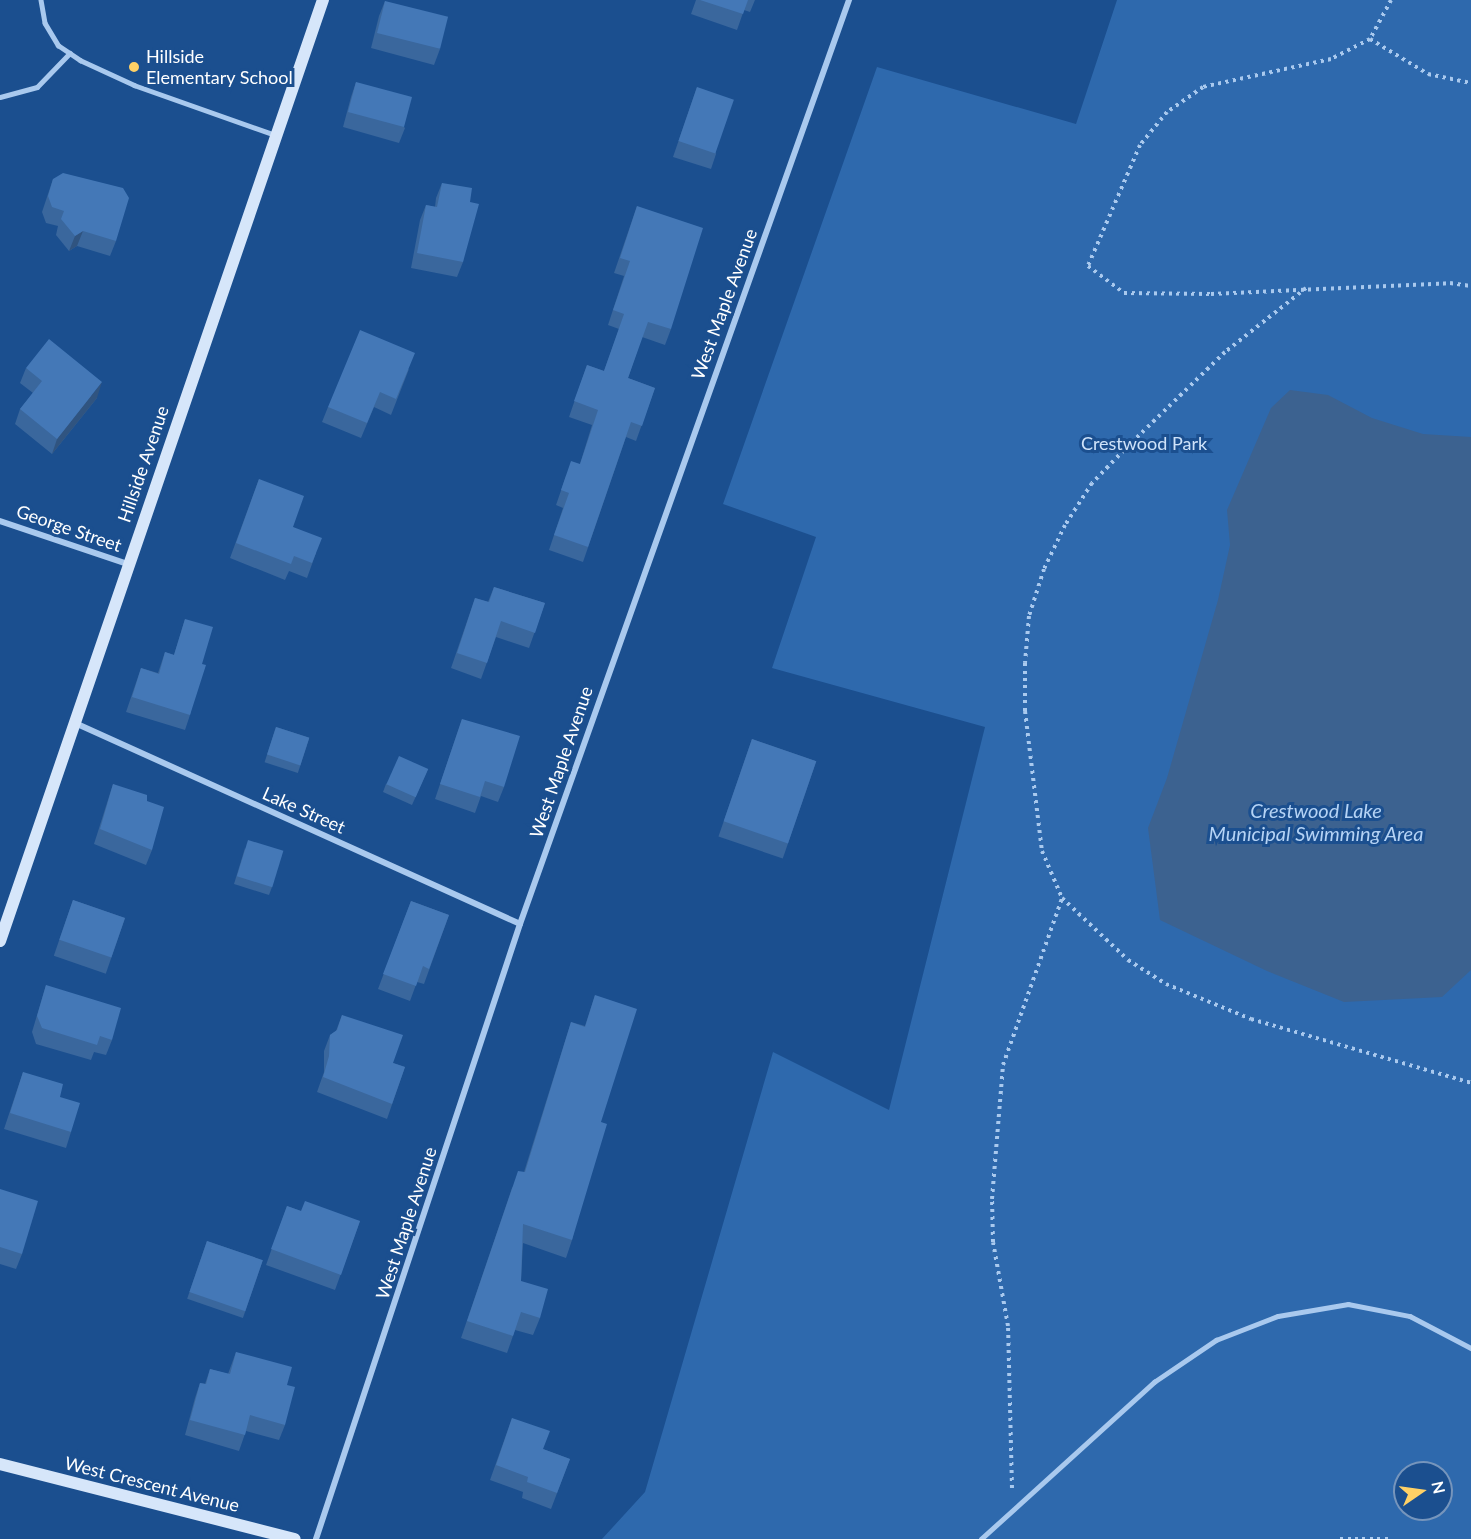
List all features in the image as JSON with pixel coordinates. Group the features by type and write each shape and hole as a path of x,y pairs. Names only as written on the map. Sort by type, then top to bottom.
{"main road":[{"name":"Hillside Avenue","path":"0,940 323,0"},
{"name":"West Crescent Avenue","path":"0,1464 295,1539"}],"street":[{"name":"West Maple Avenue","path":"316,1539 520,924 849,0"},
{"name":"George Street","path":"0,521 128,564"},
{"name":"Lake Street","path":"75,723 520,924"}],"lane":[{"path":"40,0 45,23 58,45 70,53 134,85 276,135"},
{"path":"0,97 37,87 70,53"},
{"path":"981,1539 1154,1382 1216,1340 1278,1316 1348,1304 1410,1316 1471,1348"}],"path":[{"path":"1392,0 1370,39 1331,59 1203,87 1167,112 1140,145 1088,266 1124,293 1212,294 1306,288 1471,286"},
{"path":"1370,39 1428,74 1471,82"},
{"path":"1306,288 1225,352 1092,483 1065,525 1044,569 1029,616 1025,711 1042,851 1062,898 1128,960 1177,988 1251,1019 1471,1083"},
{"path":"1012,1511 1008,1326 993,1242 992,1199 1003,1065 1062,898"},
{"path":"1340,1539 1388,1539"}],"green space":[{"name":"Crestwood Park","path":"1117,0 1471,0 1471,1539 602,1539 645,1492 773,1052 889,1110 985,727 772,668 816,537 723,504 877,67 1076,124"}],"water":[{"name":"Crestwood Lake Municipal Swimming Area","path":"1290,390 1328,395 1372,418 1423,434 1471,437 1471,970 1442,997 1344,1002 1267,971 1160,920 1148,828 1167,778 1218,600 1230,545 1227,510 1271,408"}],"building":[{"path":"700,0 748,0 743,14"},
{"path":"385,1 448,17 440,49 377,33"},
{"path":"356,82 412,97 404,127 348,112"},
{"path":"697,87 734,100 715,154 678,141"},
{"path":"63,173 123,188 129,198 116,241 83,231 75,236 61,219 64,211 52,207 48,196 53,179"},
{"path":"442,183 472,188 470,202 479,204 463,262 417,253 426,205 437,207"},
{"path":"637,206 703,228 671,329 648,322 628,378 655,388 642,426 631,422 588,547 554,535 569,493 561,490 571,461 580,464 598,410 574,401 587,365 604,371 624,314 613,310 630,261 620,258"},
{"path":"360,330 415,353 396,399 380,392 367,423 328,407"},
{"path":"49,339 102,382 57,439 20,409 42,381 26,368"},
{"path":"259,479 304,496 293,527 322,538 312,563 294,556 291,564 236,543"},
{"path":"494,587 545,603 535,633 501,621 487,663 457,653 475,598 489,602"},
{"path":"185,619 213,627 202,664 206,665 190,715 132,697 141,668 159,674 165,652 174,655"},
{"path":"462,719 520,736 504,787 485,781 480,797 440,784"},
{"path":"276,727 309,738 300,765 267,755"},
{"path":"752,739 816,761 788,843 724,821"},
{"path":"399,756 428,769 416,797 386,784"},
{"path":"113,784 147,795 147,801 164,807 152,850 100,829"},
{"path":"248,840 283,851 272,887 237,876"},
{"path":"73,900 125,918 111,958 59,940"},
{"path":"411,901 449,915 429,969 423,966 416,986 383,974"},
{"path":"46,985 121,1008 112,1040 100,1036 97,1045 42,1028 37,1016"},
{"path":"595,995 637,1009 601,1122 607,1124 572,1240 523,1224 521,1281 548,1289 540,1318 521,1312 513,1336 467,1321 518,1171 525,1172 571,1022 585,1027"},
{"path":"342,1015 403,1035 393,1063 405,1067 392,1104 323,1077 329,1056 330,1035 337,1030"},
{"path":"23,1072 63,1084 60,1097 80,1103 71,1132 10,1113"},
{"path":"0,1189 38,1201 22,1254 0,1247"},
{"path":"305,1201 360,1221 341,1275 271,1249 287,1206 301,1211"},
{"path":"207,1241 263,1260 245,1311 189,1292"},
{"path":"236,1352 292,1367 287,1385 295,1387 285,1425 250,1415 245,1435 190,1420 200,1383 206,1384 210,1369 230,1374"},
{"path":"512,1418 550,1431 543,1449 570,1459 557,1493 527,1482 528,1477 496,1465"}],"place":[{"name":"Hillside Elementary School","path":"134,67"}]}
